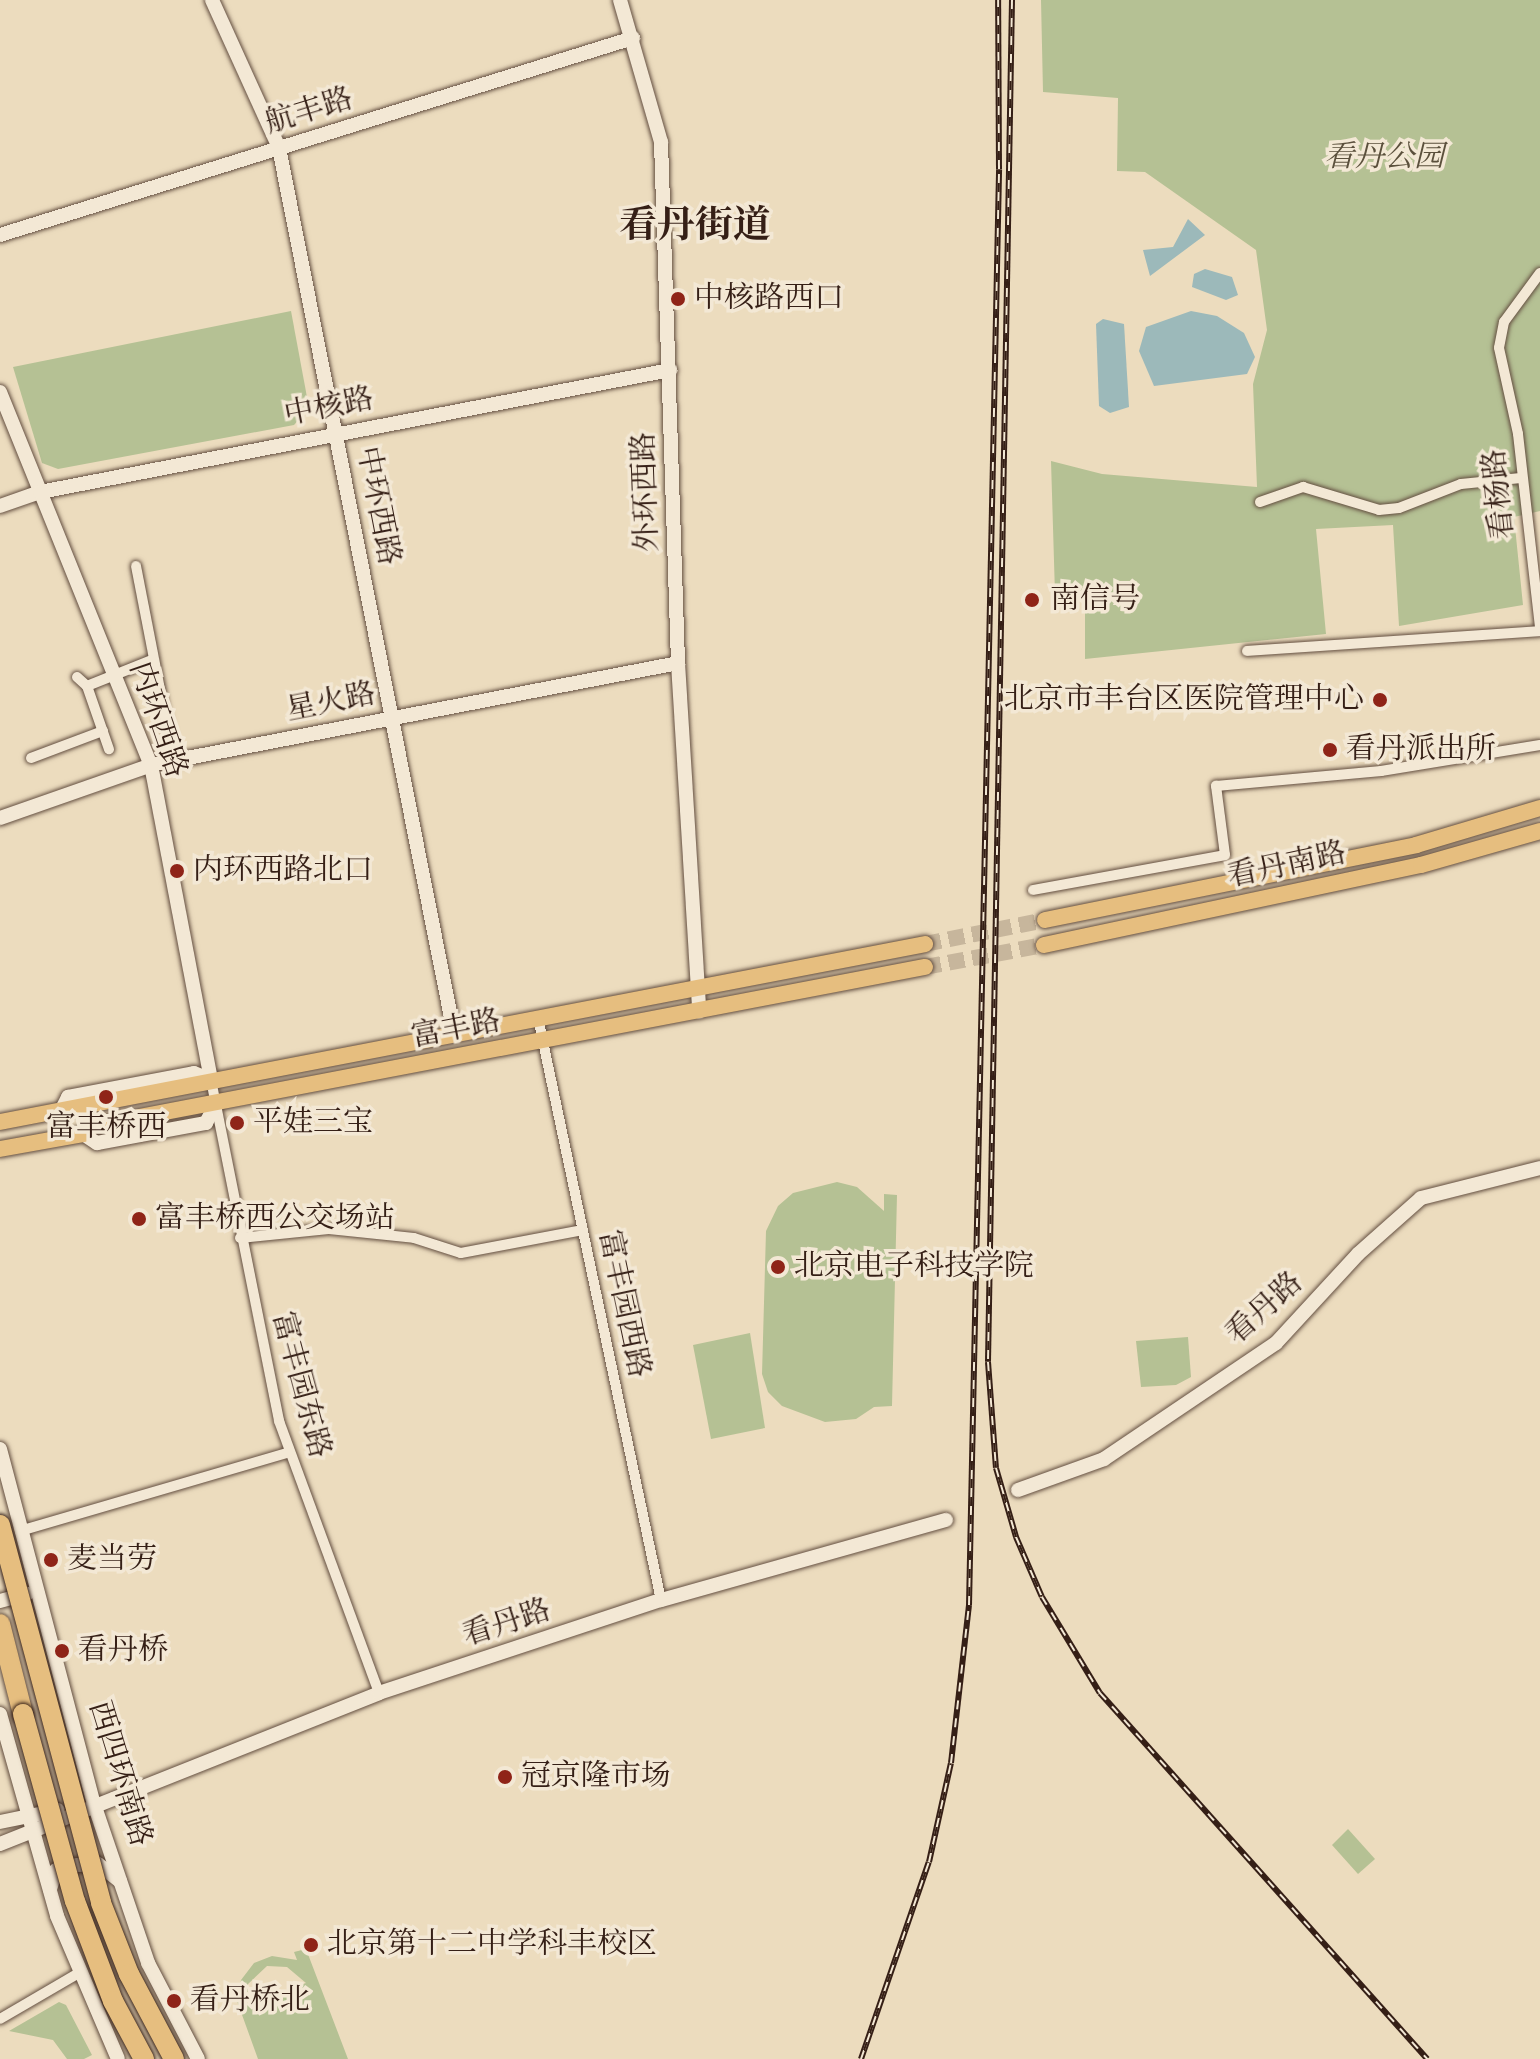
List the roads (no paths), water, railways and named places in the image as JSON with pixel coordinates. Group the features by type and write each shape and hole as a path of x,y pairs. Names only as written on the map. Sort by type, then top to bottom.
{"highway":[{"name":"西四环南路","path":"0,1525 101,1903 129,1974 174,2059"},
{"path":"0,1624 75,1901 113,2001 144,2059"}],"main road":[{"name":"看丹南路","path":"1045,920 1416,845 1540,808"},
{"name":"看丹南路","path":"1044,945 1421,865 1540,831"},
{"path":"697,989 925,944"},
{"name":"富丰路","path":"0,1149 83,1134 92,1126 215,1105 925,967"},
{"name":"富丰路","path":"0,1122 197,1087 211,1080 697,989"}],"street":[{"name":"中环西路","path":"212,0 279,148 454,1033"},
{"name":"外环西路","path":"620,0 661,142 678,663 699,1011"},
{"name":"航丰路","path":"0,235 633,38"},
{"name":"看杨路","path":"1540,273 1504,322 1499,348 1518,434 1540,630"},
{"name":"中核路","path":"0,506 40,492 336,432 670,370"},
{"name":"内环西路","path":"0,392 151,765 211,1080"},
{"path":"1260,502 1303,487 1379,510 1399,508 1461,484 1521,478"},
{"path":"136,566 169,735"},
{"path":"1247,651 1540,630"},
{"path":"87,686 113,672 152,660"},
{"name":"星火路","path":"0,818 151,765 678,663"},
{"path":"77,677 87,686 109,749"},
{"path":"31,758 103,731"},
{"path":"1033,890 1225,855 1216,786 1381,771 1540,745"},
{"name":"富丰园西路","path":"538,1018 661,1600"},
{"name":"富丰园东路","path":"211,1080 240,1238 290,1452 379,1693"},
{"name":"看丹路","path":"1018,1490 1104,1459 1276,1343 1358,1254 1421,1198 1540,1168"},
{"path":"240,1238 329,1229 414,1238 461,1253 583,1230"},
{"name":"西四环南路","path":"0,1449 94,1804 165,2005 198,2059"},
{"path":"20,1531 290,1452"},
{"name":"看丹路","path":"94,1804 379,1693 661,1600 946,1520"},
{"path":"0,1601 36,1592"},
{"path":"0,1714 32,1834 77,1974 118,2059"},
{"path":"0,1822 94,1804"},
{"path":"0,1844 32,1834 94,1804"},
{"path":"50,1893 51,1875 77,1865 98,1864 120,1881"},
{"path":"0,2019 77,1974"}],"water":[{"path":"1188,219 1205,235 1150,276 1143,250 1173,247"},
{"path":"1205,269 1232,277 1238,295 1226,300 1192,287 1194,274"},
{"path":"1191,311 1217,316 1244,333 1255,357 1247,374 1154,386 1139,351 1146,327"},
{"path":"1103,319 1124,324 1129,407 1110,413 1099,406 1096,324"}],"tunnel":[{"path":"925,944 1045,920"},
{"path":"925,967 1044,945"}],"railway":[{"path":"861,2059 929,1862 951,1763 969,1605 999,169 998,0"},
{"path":"1012,0 988,1362 996,1468 1016,1537 1042,1597 1100,1693 1427,2059"}],"place":[{"name":"中核路西口","path":"678,299"},
{"name":"南信号","path":"1032,600"},
{"name":"北京市丰台区医院管理中心","path":"1380,700"},
{"name":"看丹派出所","path":"1330,750"},
{"name":"内环西路北口","path":"177,871"},
{"name":"富丰桥西","path":"106,1097"},
{"name":"平娃三宝","path":"237,1123"},
{"name":"富丰桥西公交场站","path":"139,1219"},
{"name":"北京电子科技学院","path":"778,1267"},
{"name":"麦当劳","path":"51,1560"},
{"name":"看丹桥","path":"62,1651"},
{"name":"冠京隆市场","path":"505,1777"},
{"name":"北京第十二中学科丰校区","path":"311,1945"},
{"name":"看丹桥北","path":"174,2001"}],"district":[{"name":"看丹街道","path":"695,228"}],"park label":[{"name":"看丹公园","path":"1384,158"}]}
